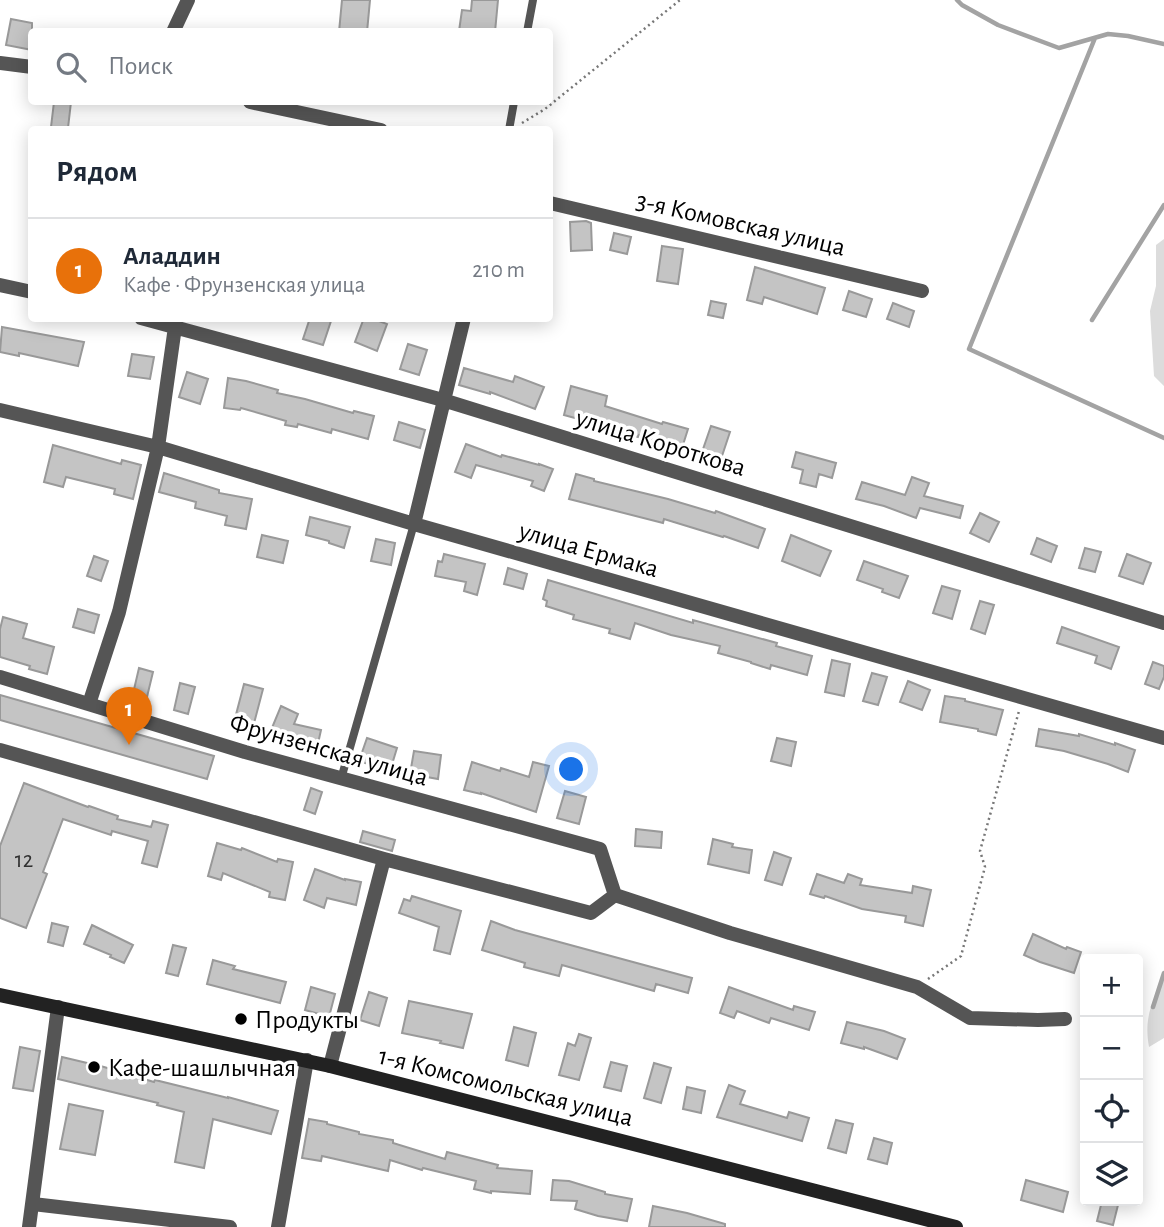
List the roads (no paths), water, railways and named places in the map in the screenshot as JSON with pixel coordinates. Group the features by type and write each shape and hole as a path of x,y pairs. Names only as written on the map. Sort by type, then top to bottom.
{"main road":[{"name":"1-я Комсомольская улица","path":"0,995 307,1060 956,1227"}],"street":[{"path":"175,28 188,0"},
{"path":"0,64 28,67"},
{"path":"264,105 362,126"},
{"name":"3-я Комовская улица","path":"553,204 922,291"},
{"path":"0,285 28,291"},
{"name":"улица Короткова","path":"156,322 443,400 1164,623"},
{"path":"414,524 463,322"},
{"path":"89,705 119,612 158,447 175,327"},
{"name":"улица Ермака","path":"0,410 158,447 414,524 1164,738"},
{"name":"Фрунзенская улица","path":"0,677 244,752 600,849 615,895"},
{"path":"0,750 384,859 591,913 615,895 730,933 917,987 970,1018 1065,1019"},
{"path":"330,1066 384,859"},
{"path":"29,1227 58,1007"},
{"path":"278,1227 307,1060"},
{"path":"33,1204 230,1227"}],"lane":[{"path":"528,28 533,0"},
{"path":"510,126 513,105"},
{"path":"341,779 414,524"}],"waterway":[{"path":"957,0 998,25 1059,48 1108,34 1164,44"},
{"path":"1095,38 969,349 1164,438"},
{"path":"1092,320 1164,205"},
{"path":"1153,1007 1164,973"}],"place":[{"name":"Аладдин","path":"129,745"},
{"name":"Продукты","path":"241,1019"},
{"name":"Кафе-шашлычная","path":"94,1067"}]}
